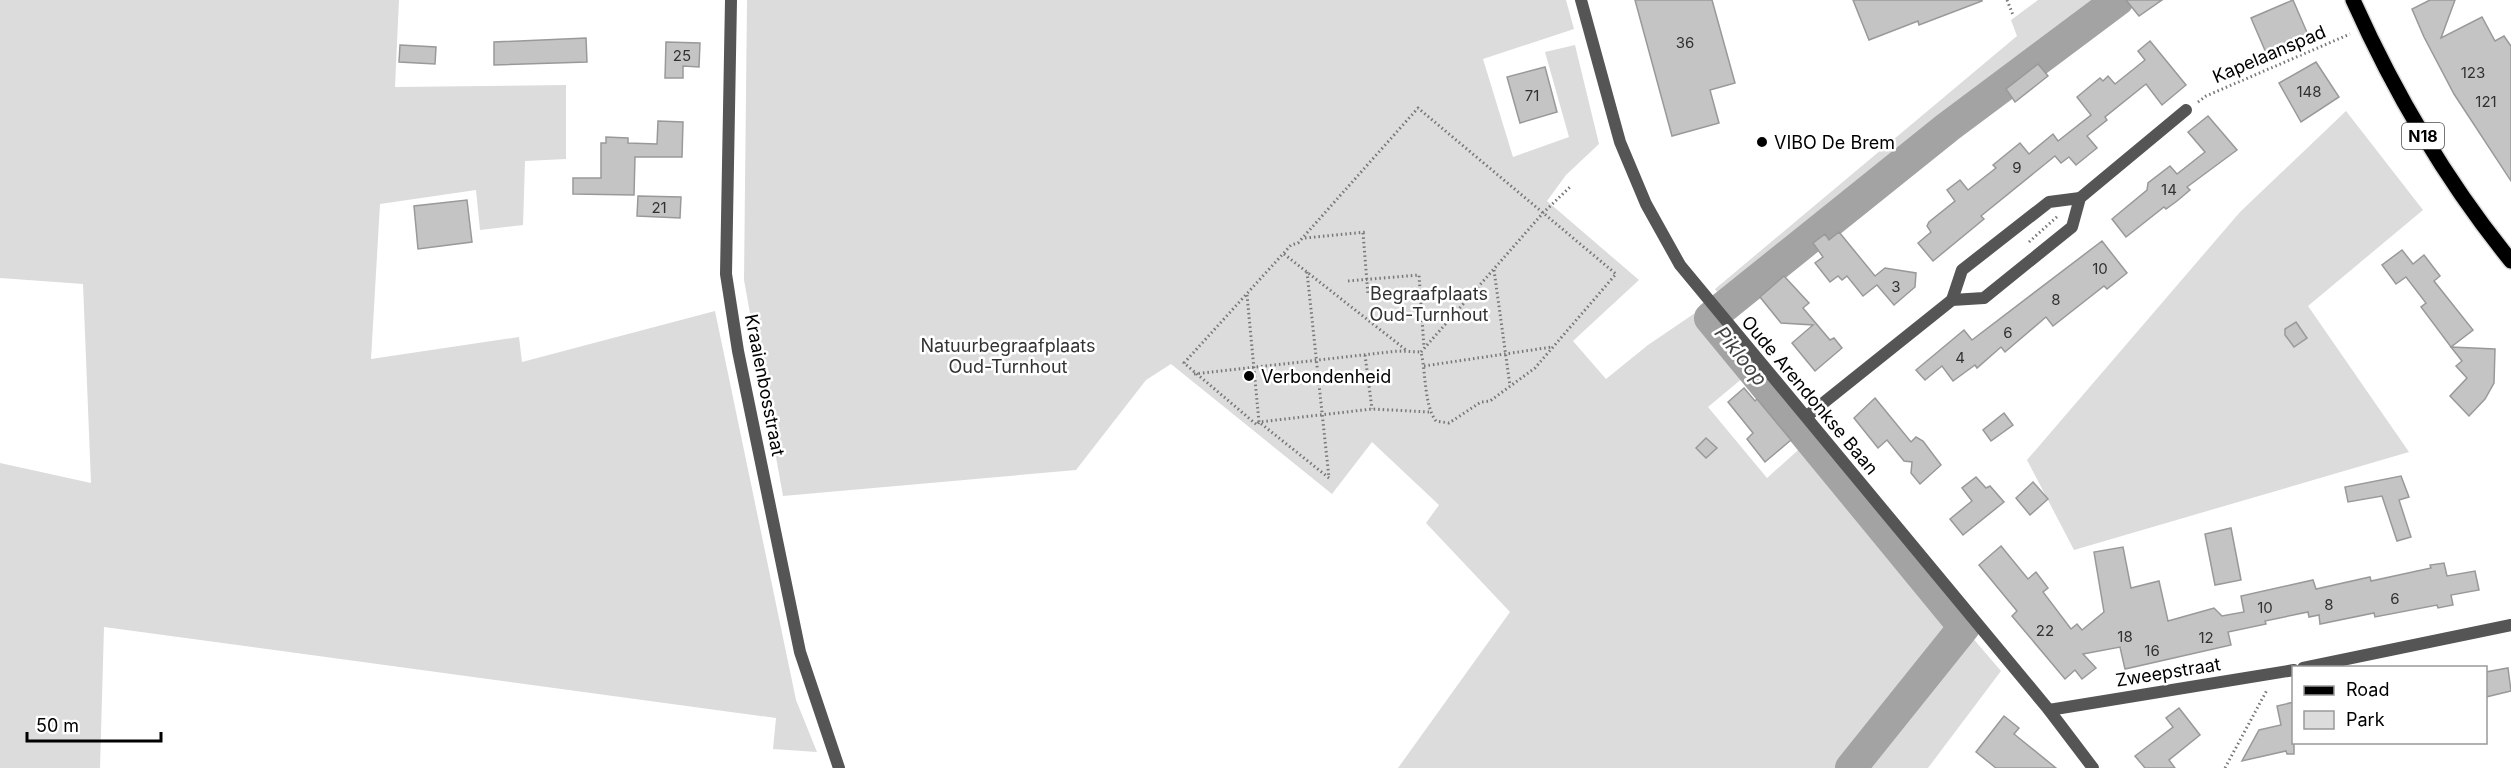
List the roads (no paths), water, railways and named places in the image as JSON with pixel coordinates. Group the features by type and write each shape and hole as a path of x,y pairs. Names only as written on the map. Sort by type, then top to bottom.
{"main road":[{"name":"N18","path":"2353,0 2405,106 2441,165 2511,261"}],"street":[{"name":"Kraaienbosstraat","path":"731,0 726,274 741,363 800,652 825,734 839,768"},
{"name":"Oude Arendonkse Baan","path":"1581,0 1620,142 1646,204 1680,265 1728,326 1807,416 2049,710 2093,768"},
{"path":"1807,416 1952,300 1962,270 2049,202 2080,198 2186,110"},
{"path":"1952,300 1984,298 2072,226 2080,198"},
{"path":"2314,666 2511,625"},
{"name":"Zweepstraat","path":"2049,710 2292,670"}],"waterway":[{"name":"Pikloop","path":"1851,768 1964,627 1710,318 1948,127 2118,0"}],"place":[{"name":"VIBO De Brem","path":"1762,142"},
{"name":"Verbondenheid","path":"1249,376"}],"park label":[{"name":"Begraafplaats Oud-Turnhout","path":"1429,303"},
{"name":"Natuurbegraafplaats Oud-Turnhout","path":"1008,355"}]}
